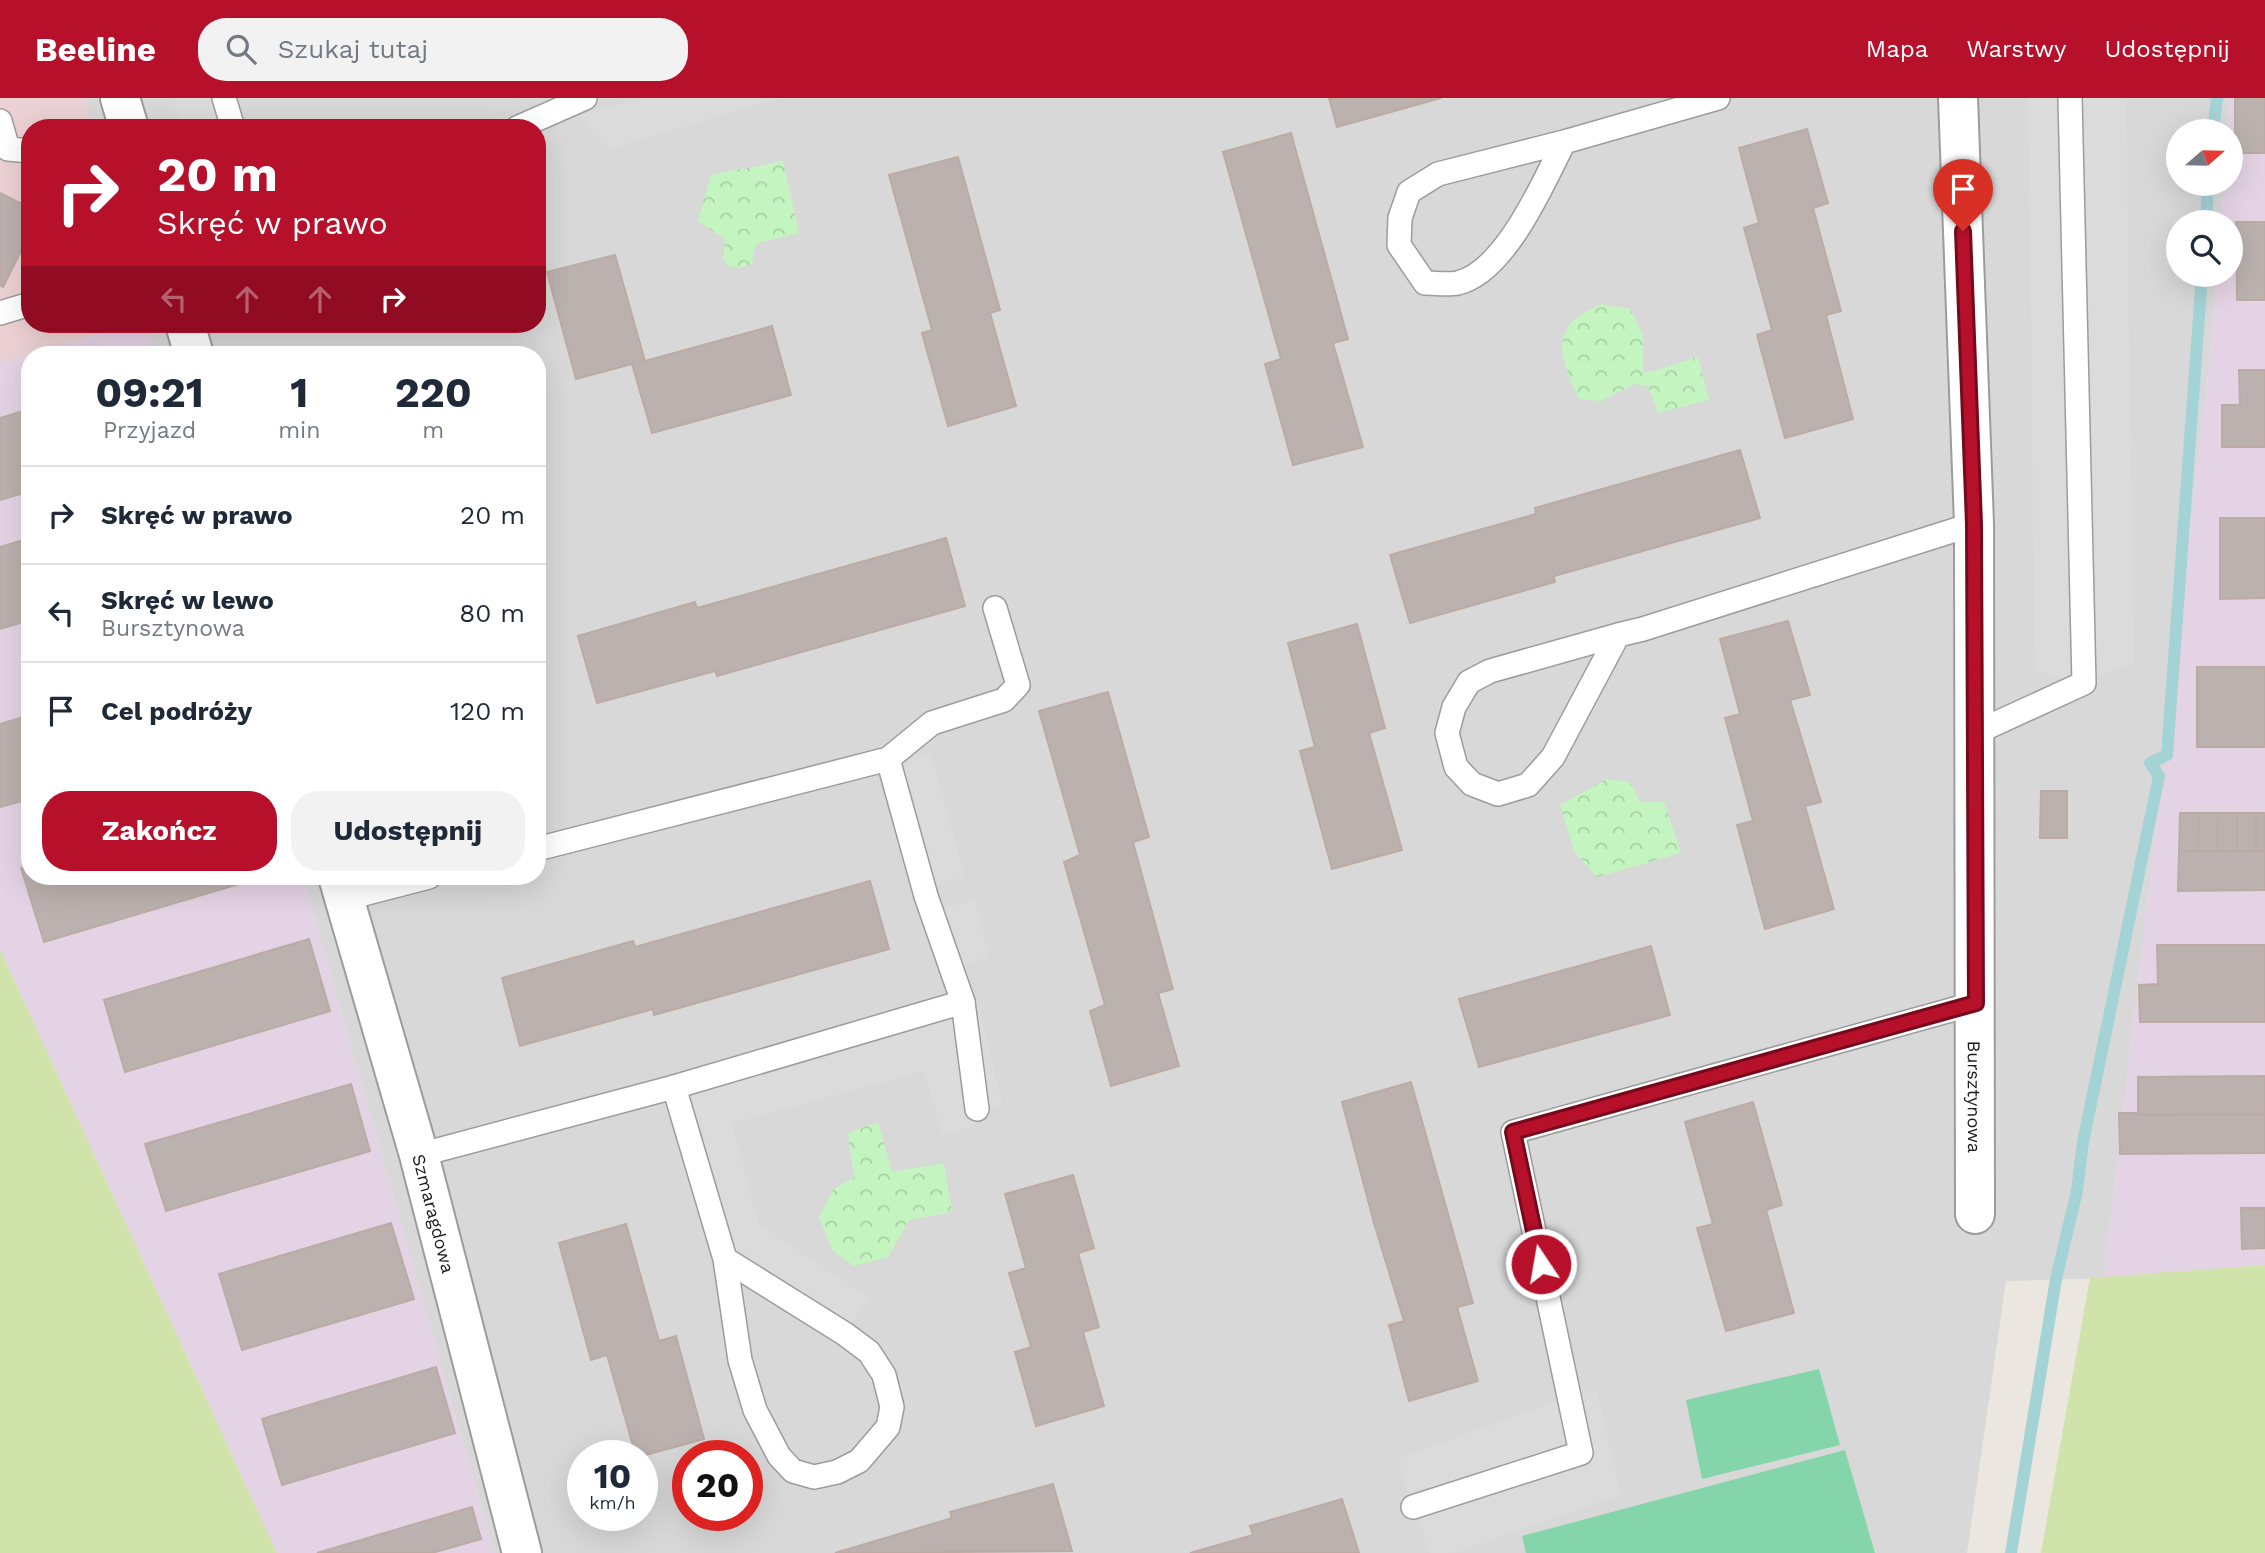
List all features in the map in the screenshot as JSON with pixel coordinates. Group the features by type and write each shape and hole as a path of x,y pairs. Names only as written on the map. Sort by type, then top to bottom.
{"street":[{"path":"120,98 126,119"},
{"name":"Bursztynowa","path":"1958,98 1974,524 1975,1214"},
{"name":"Szmaragdowa","path":"341,888 419,1155 522,1553"}],"lane":[{"path":"224,98 230,119"},
{"path":"537,119 585,98"},
{"path":"1564,142 1527,216 1487,268 1458,283 1425,283 1399,245 1400,218 1409,192 1438,174 1564,142 1718,98"},
{"path":"1975,733 2084,683 2070,98"},
{"path":"0,121 8,149 21,150"},
{"path":"0,313 21,307"},
{"path":"1618,635 1553,757 1528,785 1498,794 1472,784 1456,767 1447,733 1454,707 1469,682 1490,671 1788,584 1974,524"},
{"path":"546,847 888,759 932,723 1004,700 1018,685 995,608"},
{"path":"888,759 926,896 962,1002 977,1109"},
{"path":"341,888 365,885"},
{"path":"419,1155 674,1087 962,1002"},
{"path":"1413,1507 1581,1453 1513,1132 1976,1003"},
{"path":"674,1087 725,1259 740,1360 755,1410 779,1456 793,1471 814,1477 837,1472 859,1461 888,1427 892,1407 884,1375 869,1352 845,1334 725,1259"}],"shaded area":[{"path":"0,98 84,98 90,119 21,119 21,333 102,333 58,346 21,346 21,357 0,363"},
{"path":"84,98 2231,98 2229,119 2166,119 2166,196 2223,196 2222,210 2166,210 2166,287 2216,287 2104,1278 2006,1281 1967,1553 494,1553 305,885 546,885 546,346 153,346 150,333 546,333 546,119 90,119"},
{"path":"173,98 224,98 230,119 179,119"},
{"path":"640,98 781,98 609,149 578,115"},
{"path":"2028,98 2126,98 2134,663 2084,683 2035,671"},
{"path":"2231,98 2265,98 2265,1265 2104,1278 2216,287 2243,287 2243,210 2222,210 2223,196 2244,196 2244,119 2229,119"},
{"path":"102,333 150,333 153,346 58,346"},
{"path":"21,357 21,885 305,885 494,1553 277,1553 0,949 0,363"},
{"path":"931,754 965,876 925,889 891,766"},
{"path":"975,900 989,956 952,969 932,911"},
{"path":"976,996 1003,1106 977,1109 975,1127 942,1134 924,1071 732,1123 759,1225 869,1298 852,1323 725,1259 674,1087"},
{"path":"1597,1392 1621,1495 1454,1553 1430,1553 1397,1459 1569,1396"}],"green space":[{"path":"783,161 799,233 758,243 752,264 739,268 728,266 723,258 725,239 698,221 711,175"},
{"path":"1600,304 1630,309 1643,336 1643,374 1698,357 1709,400 1658,413 1648,386 1634,384 1601,401 1579,399 1564,360 1563,340 1572,322"},
{"path":"1607,779 1630,782 1640,802 1664,802 1681,853 1597,877 1574,851 1560,805"},
{"path":"0,949 277,1553 0,1553"},
{"path":"878,1122 892,1172 944,1163 952,1212 909,1220 888,1257 854,1266 833,1251 819,1217 833,1189 854,1178 848,1133"},
{"path":"2265,1265 2265,1553 2041,1553 2090,1278"},
{"path":"1819,1369 1840,1445 1702,1479 1686,1400"},
{"path":"1845,1450 1875,1553 1526,1553 1522,1536"}],"building":[{"path":"1329,98 1441,98 1337,127"},
{"path":"2235,98 2265,98 2265,153 2244,153 2244,119 2235,119"},
{"path":"1807,129 1828,203 1813,208 1841,311 1826,315 1853,419 1785,438 1757,335 1772,330 1744,228 1759,223 1739,148"},
{"path":"1291,133 1348,339 1333,343 1363,447 1293,465 1265,364 1281,359 1223,152"},
{"path":"958,157 1000,310 990,313 1016,406 948,426 922,333 932,330 889,175"},
{"path":"0,193 21,204 21,251 3,287 0,285"},
{"path":"2243,222 2265,222 2265,300 2237,300 2237,287 2243,287"},
{"path":"615,255 645,361 772,326 791,395 652,433 632,364 576,379 547,272"},
{"path":"2239,370 2265,370 2265,447 2222,447 2222,405 2240,405"},
{"path":"21,412 21,494 0,500 0,418"},
{"path":"1740,450 1760,518 1554,576 1555,582 1410,623 1390,555 1536,514 1535,508"},
{"path":"2220,518 2265,518 2265,598 2220,599"},
{"path":"946,538 965,606 717,676 715,671 597,703 578,636 695,602 697,608"},
{"path":"21,541 21,623 0,629 0,547"},
{"path":"1788,621 1810,695 1790,700 1821,802 1805,806 1834,909 1765,929 1737,825 1753,821 1725,718 1740,714 1720,639"},
{"path":"1357,624 1385,728 1369,733 1402,850 1332,869 1300,751 1315,747 1288,643"},
{"path":"2197,667 2265,667 2265,747 2197,747"},
{"path":"1108,692 1149,837 1133,842 1173,989 1158,993 1179,1066 1111,1086 1090,1011 1105,1005 1064,862 1080,855 1039,711"},
{"path":"21,718 21,801 0,807 0,724"},
{"path":"2041,791 2067,791 2067,838 2040,838"},
{"path":"2180,813 2199,813 2198,851 2179,851"},
{"path":"2199,813 2218,813 2217,851 2198,851"},
{"path":"2218,813 2237,813 2237,851 2217,851"},
{"path":"2237,813 2256,813 2256,851 2237,851"},
{"path":"2256,813 2265,813 2265,851 2256,851"},
{"path":"2179,851 2265,851 2265,890 2178,891"},
{"path":"870,881 889,949 654,1015 653,1009 520,1046 502,978 633,941 635,947"},
{"path":"26,885 236,885 44,942"},
{"path":"309,939 330,1011 125,1072 104,1000"},
{"path":"2157,945 2265,945 2265,1022 2140,1022 2139,985 2158,984"},
{"path":"1651,946 1670,1015 1479,1067 1459,999"},
{"path":"2265,1076 2265,1114 2138,1115 2138,1077"},
{"path":"1411,1082 1473,1303 1457,1307 1478,1381 1409,1401 1389,1325 1404,1321 1374,1223 1342,1102"},
{"path":"351,1084 370,1151 166,1211 145,1144"},
{"path":"1753,1102 1782,1205 1766,1210 1794,1313 1726,1331 1697,1228 1713,1224 1685,1122"},
{"path":"2119,1113 2265,1114 2265,1153 2120,1154"},
{"path":"1073,1175 1094,1248 1078,1253 1099,1327 1083,1332 1104,1406 1036,1426 1015,1352 1031,1347 1009,1273 1026,1268 1005,1194"},
{"path":"2241,1208 2265,1208 2265,1248 2242,1249"},
{"path":"391,1223 414,1299 242,1350 219,1274"},
{"path":"626,1224 659,1341 676,1336 704,1439 672,1440 672,1448 658,1452 658,1440 631,1440 607,1355 591,1360 559,1243"},
{"path":"436,1367 455,1433 282,1485 262,1419"},
{"path":"1053,1484 1072,1551 835,1553 952,1518 950,1512"},
{"path":"1342,1499 1359,1553 1190,1553 1253,1535 1250,1526"},
{"path":"472,1507 481,1539 432,1553 317,1553"}],"waterway":[{"path":"2214,119 2217,98"},
{"path":"2207,196 2207,210"},
{"path":"2011,1553 2056,1279 2077,1191 2083,1142 2159,776 2150,763 2167,755 2201,287"}],"route":[{"path":"1541,1264 1513,1132 1976,1003 1974,524 1963,231"}]}
